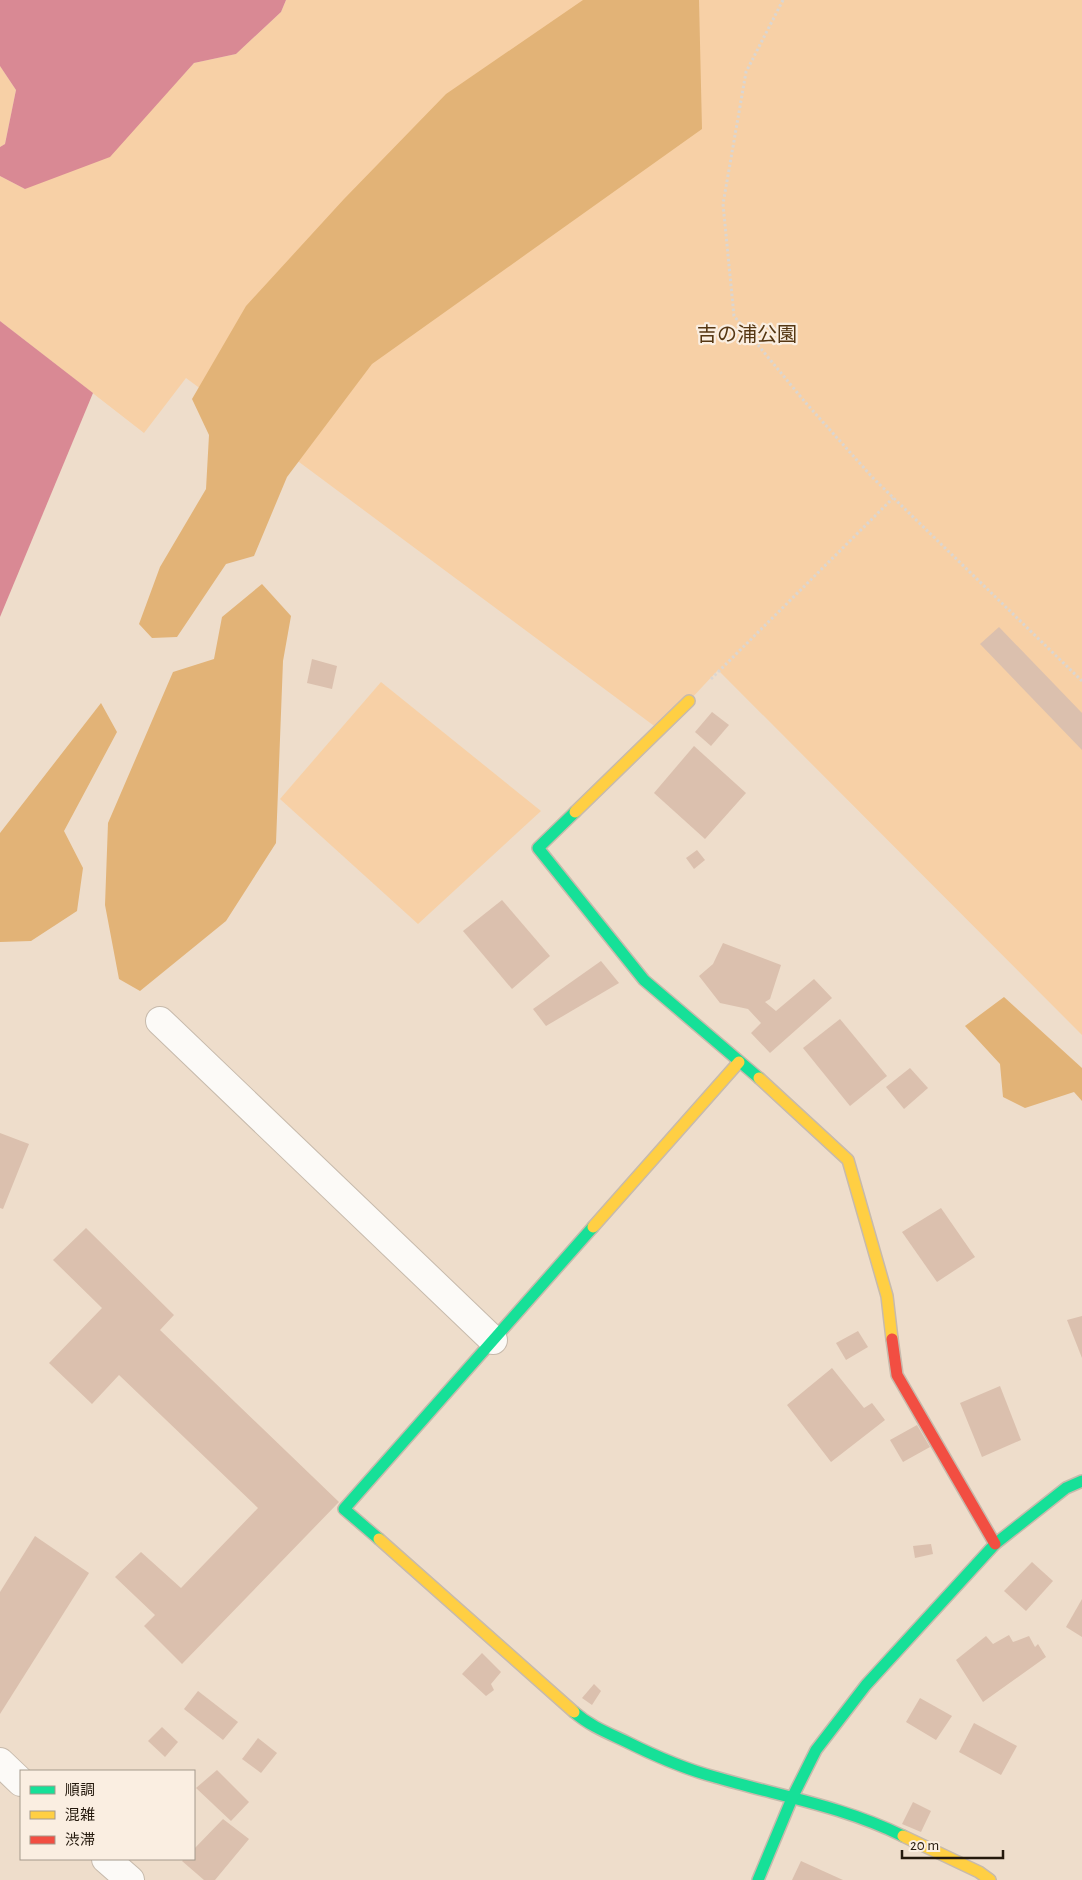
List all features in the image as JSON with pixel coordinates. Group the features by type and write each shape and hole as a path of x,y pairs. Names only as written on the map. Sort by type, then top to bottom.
{"street":[{"path":"689,701 538,848 644,980 848,1160 888,1296 898,1375 995,1544"},
{"path":"160,1022 493,1340"},
{"path":"739,1062 344,1509 587,1723 643,1750 714,1777 793,1796 879,1824 979,1872 990,1880"},
{"path":"758,1880 793,1796 816,1750 866,1685 995,1544 1066,1488 1082,1481"},
{"path":"0,1762 20,1781"},
{"path":"107,1860 130,1880"}],"path":[{"path":"783,0 746,72 723,204 734,316 805,402 893,498 1082,681"},
{"path":"689,701 893,498"}],"green space":[{"name":"吉の浦公園","path":"286,0 1082,0 1082,1035 718,670 661,731 186,378 144,433 0,321 0,176 25,189 144,118 194,63 236,54 281,12"},
{"path":"0,66 16,90 5,144 0,147"},
{"path":"381,682 541,811 418,924 280,799"}],"shaded area":[{"path":"0,0 286,0 281,12 236,54 194,63 110,157 25,189 0,176 0,147 5,144 16,90 0,66"},
{"path":"583,0 699,0 702,129 372,364 287,477 254,556 226,564 177,637 152,638 139,624 160,567 206,489 209,435 192,399 246,306 344,199 446,94"},
{"path":"0,321 93,393 0,617"},
{"path":"262,584 291,616 283,661 276,843 226,921 140,991 119,979 105,905 108,823 173,672 214,659 222,617"},
{"path":"101,703 117,732 64,831 83,868 77,911 31,941 0,942 0,833"},
{"path":"1004,997 1082,1068 1082,1101 1074,1092 1025,1108 1003,1097 1000,1064 965,1026"}],"building":[{"path":"999,627 1082,713 1082,750 980,644"},
{"path":"312,659 337,666 332,689 307,683"},
{"path":"712,712 729,725 711,746 695,732"},
{"path":"694,746 746,793 705,839 654,793"},
{"path":"697,850 705,860 694,869 686,858"},
{"path":"502,900 550,956 512,989 463,931"},
{"path":"723,943 781,965 770,999 765,1002 776,1011 814,979 832,998 770,1053 751,1033 761,1023 748,1009 720,1003 699,976 713,964"},
{"path":"601,961 619,983 546,1026 533,1009"},
{"path":"840,1019 887,1076 850,1106 803,1048"},
{"path":"910,1068 928,1088 904,1109 886,1087"},
{"path":"0,1133 29,1144 3,1209 0,1208"},
{"path":"941,1208 975,1257 937,1282 902,1232"},
{"path":"86,1228 174,1315 160,1330 339,1502 182,1664 144,1626 155,1615 115,1577 141,1552 181,1588 258,1508 119,1375 92,1404 49,1363 102,1308 53,1260"},
{"path":"1082,1316 1082,1358 1067,1320"},
{"path":"858,1331 868,1347 846,1360 836,1343"},
{"path":"832,1368 864,1408 872,1403 885,1420 831,1462 787,1405"},
{"path":"1000,1386 1021,1440 982,1457 960,1403"},
{"path":"917,1425 930,1447 903,1462 890,1440"},
{"path":"35,1536 89,1573 0,1714 0,1592"},
{"path":"931,1544 933,1554 915,1558 913,1546"},
{"path":"1032,1562 1053,1581 1026,1611 1004,1591"},
{"path":"1082,1599 1082,1637 1066,1627"},
{"path":"1009,1635 1013,1642 1029,1636 1035,1647 1038,1644 1046,1657 983,1702 956,1660 986,1636 993,1644"},
{"path":"482,1653 501,1672 491,1684 494,1690 486,1696 462,1674"},
{"path":"594,1684 601,1691 592,1705 582,1698"},
{"path":"198,1691 238,1722 223,1740 184,1709"},
{"path":"920,1698 952,1716 936,1740 906,1722"},
{"path":"974,1723 1017,1746 1001,1775 959,1752"},
{"path":"162,1727 178,1742 165,1757 148,1741"},
{"path":"258,1738 277,1753 261,1773 242,1759"},
{"path":"217,1770 249,1802 231,1821 196,1788"},
{"path":"913,1802 931,1811 921,1832 902,1824"},
{"path":"223,1819 249,1839 215,1880 204,1880 182,1861 195,1860 195,1848"},
{"path":"801,1861 843,1880 792,1880"}],"traffic: fast":[{"path":"575,812 538,848 644,980 759,1078"},
{"path":"379,1539 344,1509 593,1227"},
{"path":"758,1880 793,1796 816,1750 866,1685 995,1544 1066,1488 1082,1481"},
{"path":"574,1712 599,1729 681,1766 834,1809 903,1836"}],"traffic: slow":[{"path":"575,812 689,701"},
{"path":"593,1227 739,1062"},
{"path":"759,1078 848,1160 887,1296 892,1339"},
{"path":"379,1539 574,1712"},
{"path":"903,1836 979,1872 990,1880"}],"traffic: jam":[{"path":"892,1339 897,1375 995,1544"}]}
